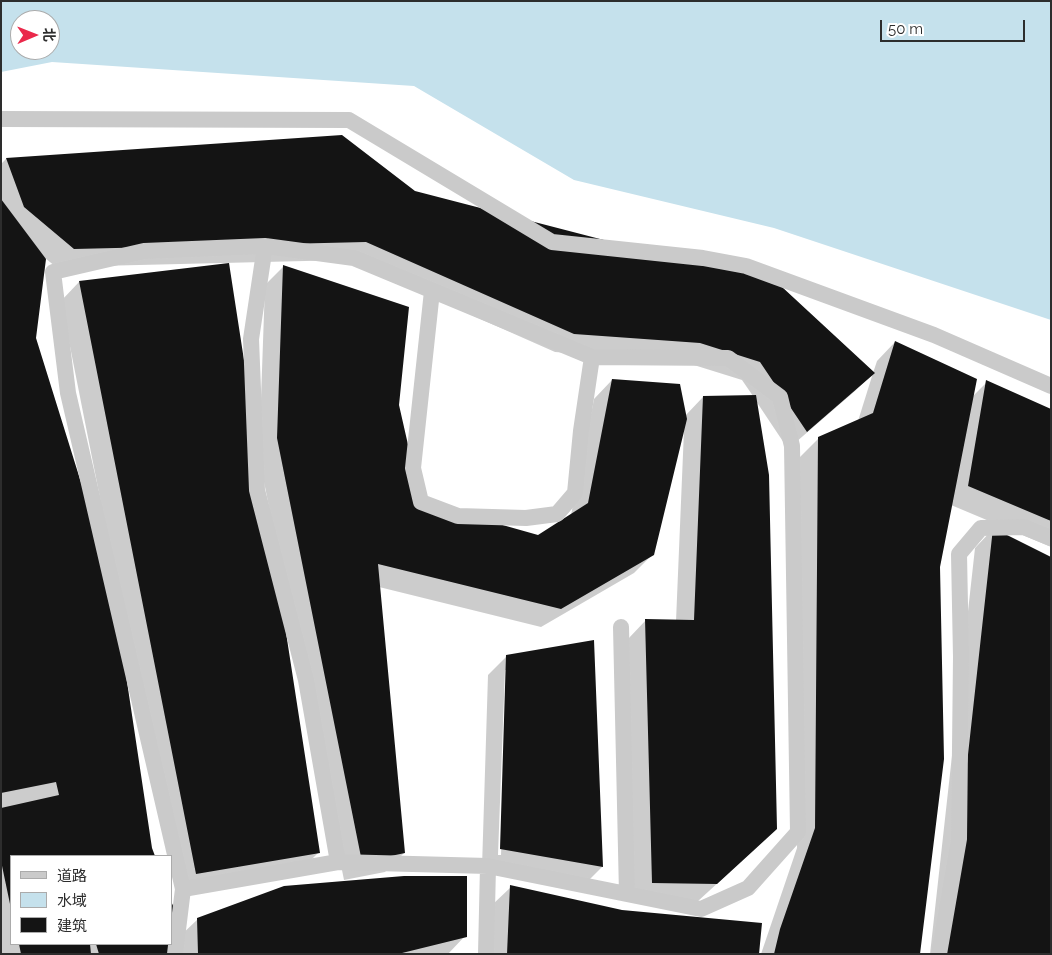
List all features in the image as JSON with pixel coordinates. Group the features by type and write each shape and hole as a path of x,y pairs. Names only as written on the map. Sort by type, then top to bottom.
{"street":[{"path":"1,119 349,120 552,242 703,258 746,266 934,336 1051,386"},
{"path":"266,246 251,339 256,490 306,680 338,862"},
{"path":"175,954 183,889 68,393 53,272 144,251 266,246 354,258 592,357 728,358 780,397 792,446 798,832 748,888 701,909 488,866 338,862 183,889"},
{"path":"432,291 413,468 421,502 458,516 526,518 558,514 575,493 581,431 592,357"},
{"path":"939,954 959,839 961,656 959,554 981,528 1024,527 1051,538"},
{"path":"621,627 627,894"},
{"path":"486,954 488,866"}],"water":[{"path":"1,1 1051,1 1051,320 774,228 574,180 414,86 52,62 1,72"}],"building":[{"path":"342,135 415,191 654,253 768,274 875,373 807,432 760,362 700,343 574,334 366,242 74,249 24,207 6,158"},
{"path":"1,199 46,259 36,338 112,582 152,848 155,855 10,855 10,904 1,861 1,808 59,795 56,782 1,793"},
{"path":"229,263 320,853 196,874 79,281"},
{"path":"283,265 409,307 399,405 421,502 538,535 588,503 612,379 680,384 687,419 654,555 561,609 378,564 405,853 362,862 277,438"},
{"path":"895,341 977,379 940,567 944,759 920,954 774,954 780,929 815,828 818,437 873,413"},
{"path":"986,380 1051,409 1051,521 968,486"},
{"path":"756,395 769,475 777,829 717,884 652,883 645,619 694,620 703,396"},
{"path":"993,528 1051,557 1051,954 946,954"},
{"path":"594,640 603,867 500,849 506,655"},
{"path":"404,876 467,876 467,937 398,954 198,954 197,918 284,886"},
{"path":"510,885 622,910 762,923 759,954 507,954"},
{"path":"172,903 179,920 175,954 99,954 96,945 172,945"},
{"path":"19,945 90,945 91,954 21,954"}]}
